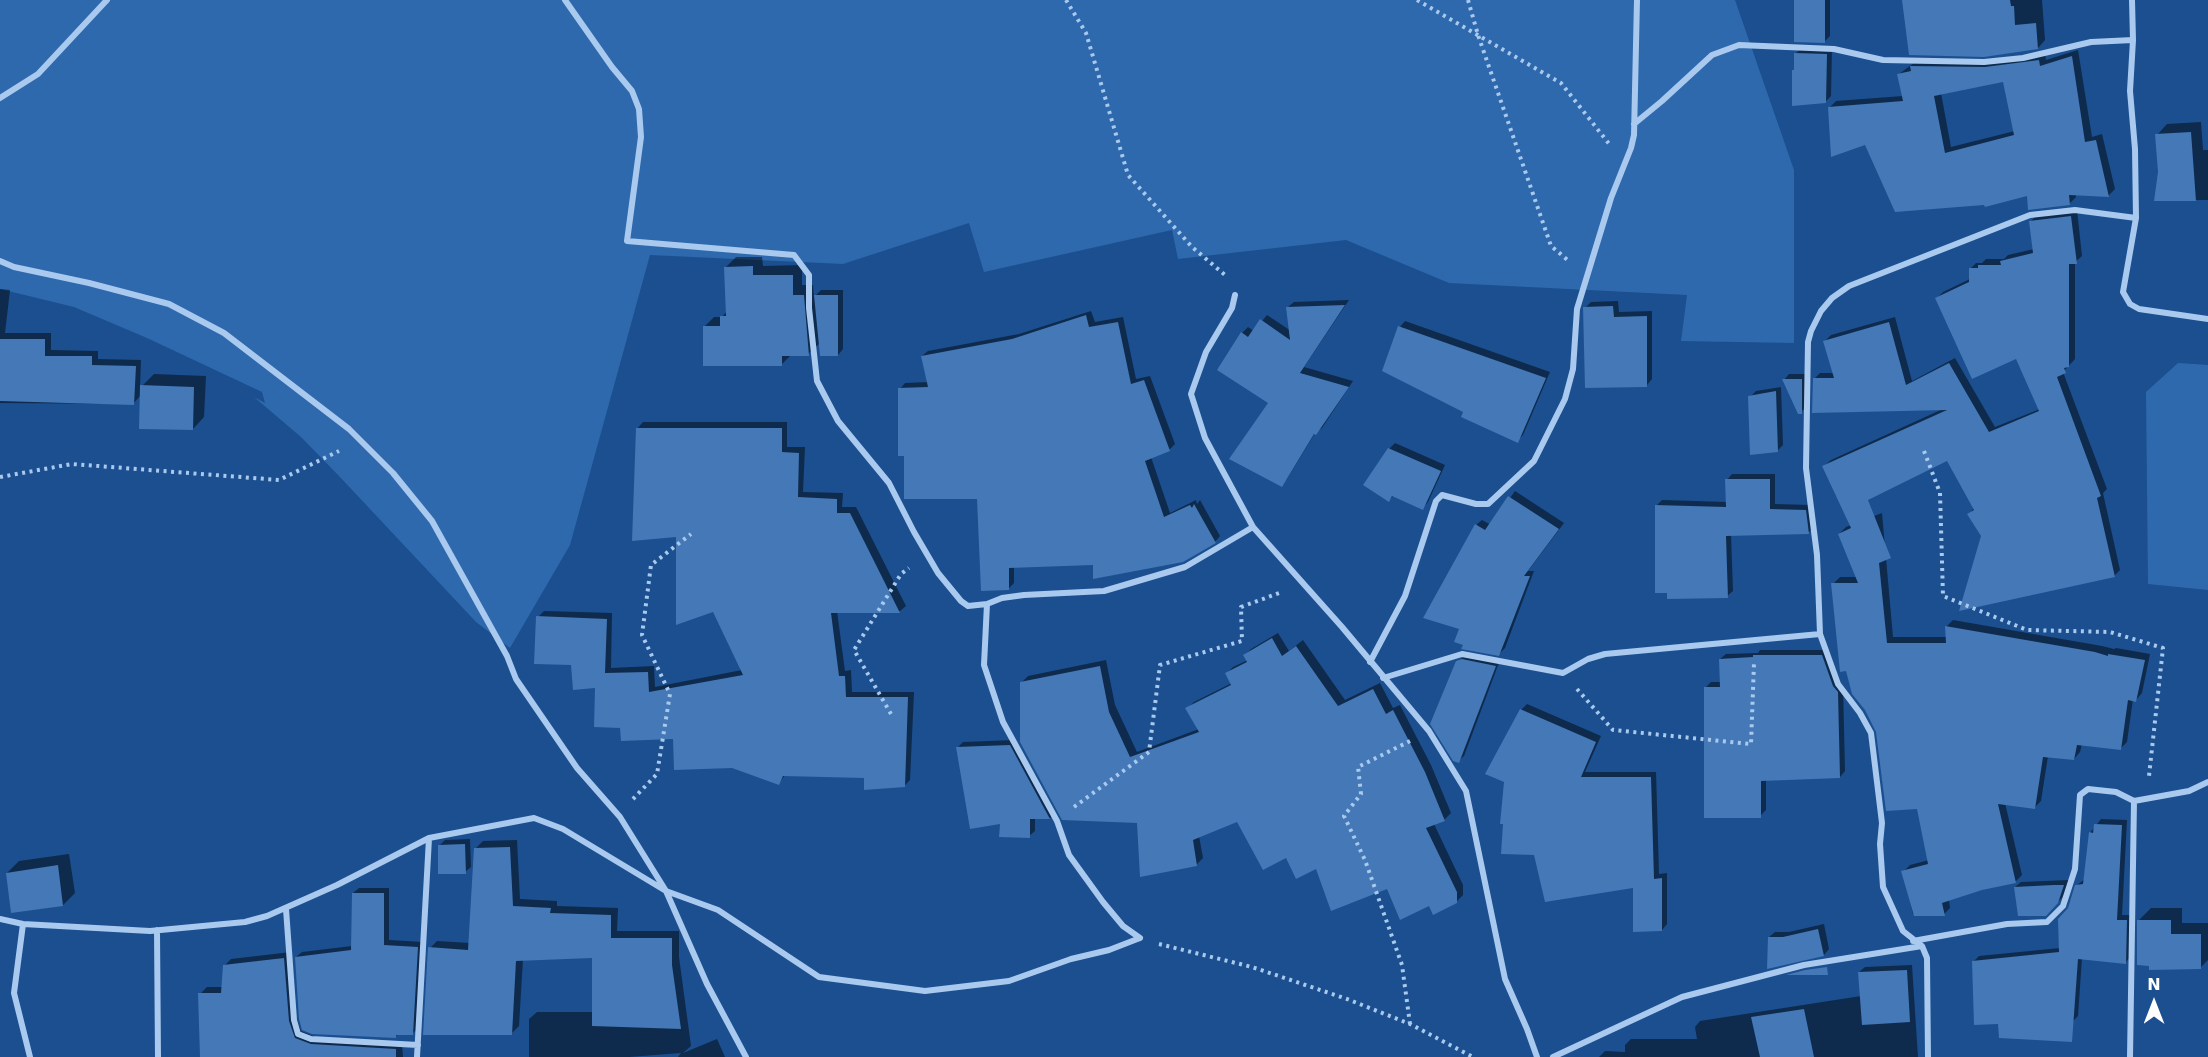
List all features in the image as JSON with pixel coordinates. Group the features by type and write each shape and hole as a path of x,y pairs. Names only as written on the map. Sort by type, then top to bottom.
{"street":[{"path":"0,98 38,74 107,0"},
{"path":"566,0 612,67 632,91 639,109 641,137 627,241 794,255 809,275 809,308 817,381 838,421 889,483 938,573 961,601 968,606 1024,595 1104,591 1185,567 1253,527"},
{"path":"1370,662 1405,596 1436,501 1442,495 1476,504 1488,504 1534,462 1554,424 1570,384 1575,318 1611,198 1625,165 1634,135 1637,0"},
{"path":"2132,0 2133,40 2130,91 2135,149 2136,218 2123,292 2130,304 2139,309 2208,319"},
{"path":"1634,124 1712,55 1738,45 1834,49 1883,60 1984,62 2023,58 2091,42 2133,40"},
{"path":"1928,1057 1927,958 1922,946 1902,931 1883,887 1881,823 1871,733 1860,713 1838,684 1820,634 1817,555 1806,468 1808,342 1821,311 1832,298 1849,286 2030,215 2050,211 2076,210 2136,218"},
{"path":"0,261 14,267 89,283 169,304 224,333 349,429 393,473 432,521 502,647 516,679 577,768 620,817 666,891 707,984 747,1057"},
{"path":"1235,295 1232,308 1206,352 1191,394 1205,438 1253,527 1429,731 1467,791 1505,979 1537,1057"},
{"path":"987,604 984,666 1003,722 1057,821 1070,855 1102,902 1123,926 1140,938"},
{"path":"1383,678 1462,654 1563,673 1588,659 1605,654 1820,634"},
{"path":"1913,941 2007,924 2047,922 2063,906 2075,869 2080,795 2088,789 2116,792 2134,801 2189,791 2208,782"},
{"path":"2130,1057 2134,801"},
{"path":"0,919 23,924 157,930 246,922 286,909 429,838 534,818 563,829 666,891 718,910 819,977 925,991 1010,981 1140,938"},
{"path":"417,1057 429,838"},
{"path":"286,909 294,1020 298,1034 311,1039 418,1045"},
{"path":"23,924 14,993 30,1057"},
{"path":"157,930 158,1057"},
{"path":"1553,1057 1682,996 1804,965 1922,946"}],"path":[{"path":"1066,0 1086,33 1128,175 1192,246 1231,279 1235,295"},
{"path":"1417,0 1561,83 1625,165"},
{"path":"1468,0 1551,246 1587,277"},
{"path":"0,477 72,464 279,480 361,440"},
{"path":"1924,451 1940,493 1943,596 2027,630 2110,632 2163,648 2146,799"},
{"path":"620,817 629,803 657,774 670,694 642,635 651,565 690,534"},
{"path":"891,714 855,650 901,574 927,554"},
{"path":"1057,821 1149,752 1160,666 1242,641 1241,608 1304,584"},
{"path":"1563,673 1613,730 1751,744 1754,640"},
{"path":"1410,1024 1402,965 1365,860 1344,816 1361,794 1358,767 1429,731"},
{"path":"1140,938 1167,947 1252,967 1347,999 1410,1024 1473,1057"}],"shaded area":[{"path":"0,0 1735,0 1794,170 1794,343 1681,341 1687,295 1449,283 1346,240 1178,259 1172,230 984,272 969,223 843,264 650,255 570,545 510,648 476,622 301,437 254,397 265,403 262,392 147,338 74,307 0,289"},
{"path":"2178,363 2208,365 2208,590 2148,584 2146,392"}],"building":[{"path":"1794,0 1825,0 1825,43 1794,42"},
{"path":"1902,0 2010,0 2011,6 2014,6 2015,25 2036,23 2038,49 1984,57 1909,55"},
{"path":"1794,53 1827,54 1826,103 1792,106"},
{"path":"2072,56 2085,142 2096,140 2109,197 2069,195 2070,205 2028,210 2027,196 1985,207 1984,205 1895,212 1865,145 1831,157 1828,107 1903,101 1897,74 1911,71 1910,66 1985,67 2039,60 2040,66","holes":["2003,82 2014,135 1945,153 1934,96"]},
{"path":"2191,132 2196,201 2154,201 2158,172 2155,134"},
{"path":"2071,216 2077,264 2069,264 2069,367 2064,368 2066,373 2057,377 2101,496 2097,498 2115,577 1959,611 1981,536 1967,514 1974,510 1947,461 1868,500 1891,558 1879,563 1887,643 1946,643 1945,626 2108,656 2108,654 2145,660 2136,702 2128,700 2121,750 2077,745 2074,760 2043,757 2035,809 1998,804 2016,883 1982,890 1942,903 1945,916 1914,916 1901,871 1928,864 1917,809 1886,811 1876,732 1865,710 1852,694 1846,671 1840,672 1831,583 1858,583 1838,534 1851,528 1822,466 1947,410 1812,413 1813,378 1834,378 1823,341 1889,322 1906,385 1949,363 1989,432 2039,411 2016,359 1972,379 1935,298 1969,282 1969,268 1978,268 1978,265 2001,265 2000,261 2033,253 2029,221"},
{"path":"753,266 753,275 793,275 793,295 804,295 809,356 782,356 782,366 703,366 703,326 720,326 720,316 726,316 724,267"},
{"path":"814,295 838,295 838,356 820,356"},
{"path":"1345,305 1300,373 1349,387 1316,435 1314,434 1282,487 1229,459 1268,403 1217,370 1241,332 1248,337 1260,319 1290,340 1286,307"},
{"path":"1613,306 1614,317 1647,316 1647,387 1585,388 1583,307"},
{"path":"1086,315 1089,327 1118,322 1131,384 1144,380 1170,451 1145,461 1164,517 1190,505 1192,508 1194,504 1216,543 1183,562 1093,579 1093,565 1009,568 1009,590 981,591 977,499 904,499 904,456 898,456 898,388 928,387 921,356 1012,339"},
{"path":"1398,326 1546,378 1518,443 1461,417 1463,412 1382,371"},
{"path":"0,339 45,339 45,356 92,356 92,365 136,366 134,405 0,401"},
{"path":"1782,379 1802,379 1802,414 1798,414"},
{"path":"140,385 194,387 193,430 139,429"},
{"path":"1776,391 1778,452 1750,455 1748,396"},
{"path":"636,428 782,428 782,452 799,453 798,497 837,499 837,513 850,513 900,613 831,613 839,676 845,676 846,697 908,697 905,787 864,790 864,778 783,776 779,785 732,768 674,770 673,739 621,741 620,728 594,727 595,688 573,690 571,665 534,664 536,616 607,619 605,673 648,672 649,692 743,675 713,612 676,625 676,537 632,541"},
{"path":"1388,448 1441,471 1423,510 1392,496 1389,502 1363,485"},
{"path":"1725,479 1770,479 1770,509 1806,510 1809,534 1726,536 1728,598 1667,599 1667,593 1655,593 1655,505 1726,507"},
{"path":"1508,496 1559,529 1524,576 1530,576 1499,656 1461,649 1463,645 1454,642 1459,629 1423,618 1475,524 1485,530"},
{"path":"1272,638 1282,656 1296,646 1338,706 1373,689 1386,714 1393,710 1425,772 1445,821 1426,828 1457,892 1457,903 1433,915 1429,906 1400,920 1387,889 1331,911 1316,869 1296,879 1286,858 1263,870 1237,822 1193,840 1197,866 1140,877 1137,823 1062,820 1020,742 1020,682 1100,666 1109,712 1130,757 1199,732 1185,708 1231,685 1225,673 1247,662 1243,655"},
{"path":"1753,655 1822,655 1833,686 1838,692 1840,778 1761,781 1761,818 1704,818 1704,687 1720,687 1719,659 1753,657"},
{"path":"1462,659 1496,666 1459,763 1453,761 1430,724 1456,661"},
{"path":"1520,709 1596,742 1581,777 1651,777 1654,879 1662,878 1662,931 1633,932 1633,888 1545,902 1534,855 1501,854 1503,824 1500,824 1504,782 1485,774"},
{"path":"1010,745 1050,819 1030,819 1030,838 999,837 1000,824 970,829 956,747"},
{"path":"2094,824 2122,825 2117,920 2127,920 2126,964 2078,959 2072,1042 1999,1038 1998,1024 1974,1025 1972,961 2059,952 2058,919 2068,908 2075,885 2083,884 2089,832 2093,833"},
{"path":"465,844 466,874 438,874 438,845"},
{"path":"510,847 513,906 551,908 550,913 611,915 611,938 672,938 672,965 681,1029 592,1026 592,958 516,961 512,1035 423,1035 428,947 468,950 474,848"},
{"path":"58,865 63,906 11,913 6,873"},
{"path":"2064,885 2058,903 2046,916 2018,916 2014,887"},
{"path":"352,893 384,893 384,945 418,947 413,1035 396,1035 396,1038 312,1034 302,1030 299,1019 295,957 351,950"},
{"path":"2137,920 2171,920 2171,934 2201,934 2201,969 2149,970 2149,966 2137,965"},
{"path":"1818,929 1824,956 1767,969 1768,937 1783,937"},
{"path":"284,958 289,1021 295,1038 311,1044 396,1049 396,1057 200,1057 198,993 221,993 223,965"},
{"path":"1827,967 1828,975 1786,975 1805,970"},
{"path":"1907,970 1910,1022 1862,1025 1858,972"},
{"path":"1804,1009 1814,1057 1760,1057 1751,1017"}]}
